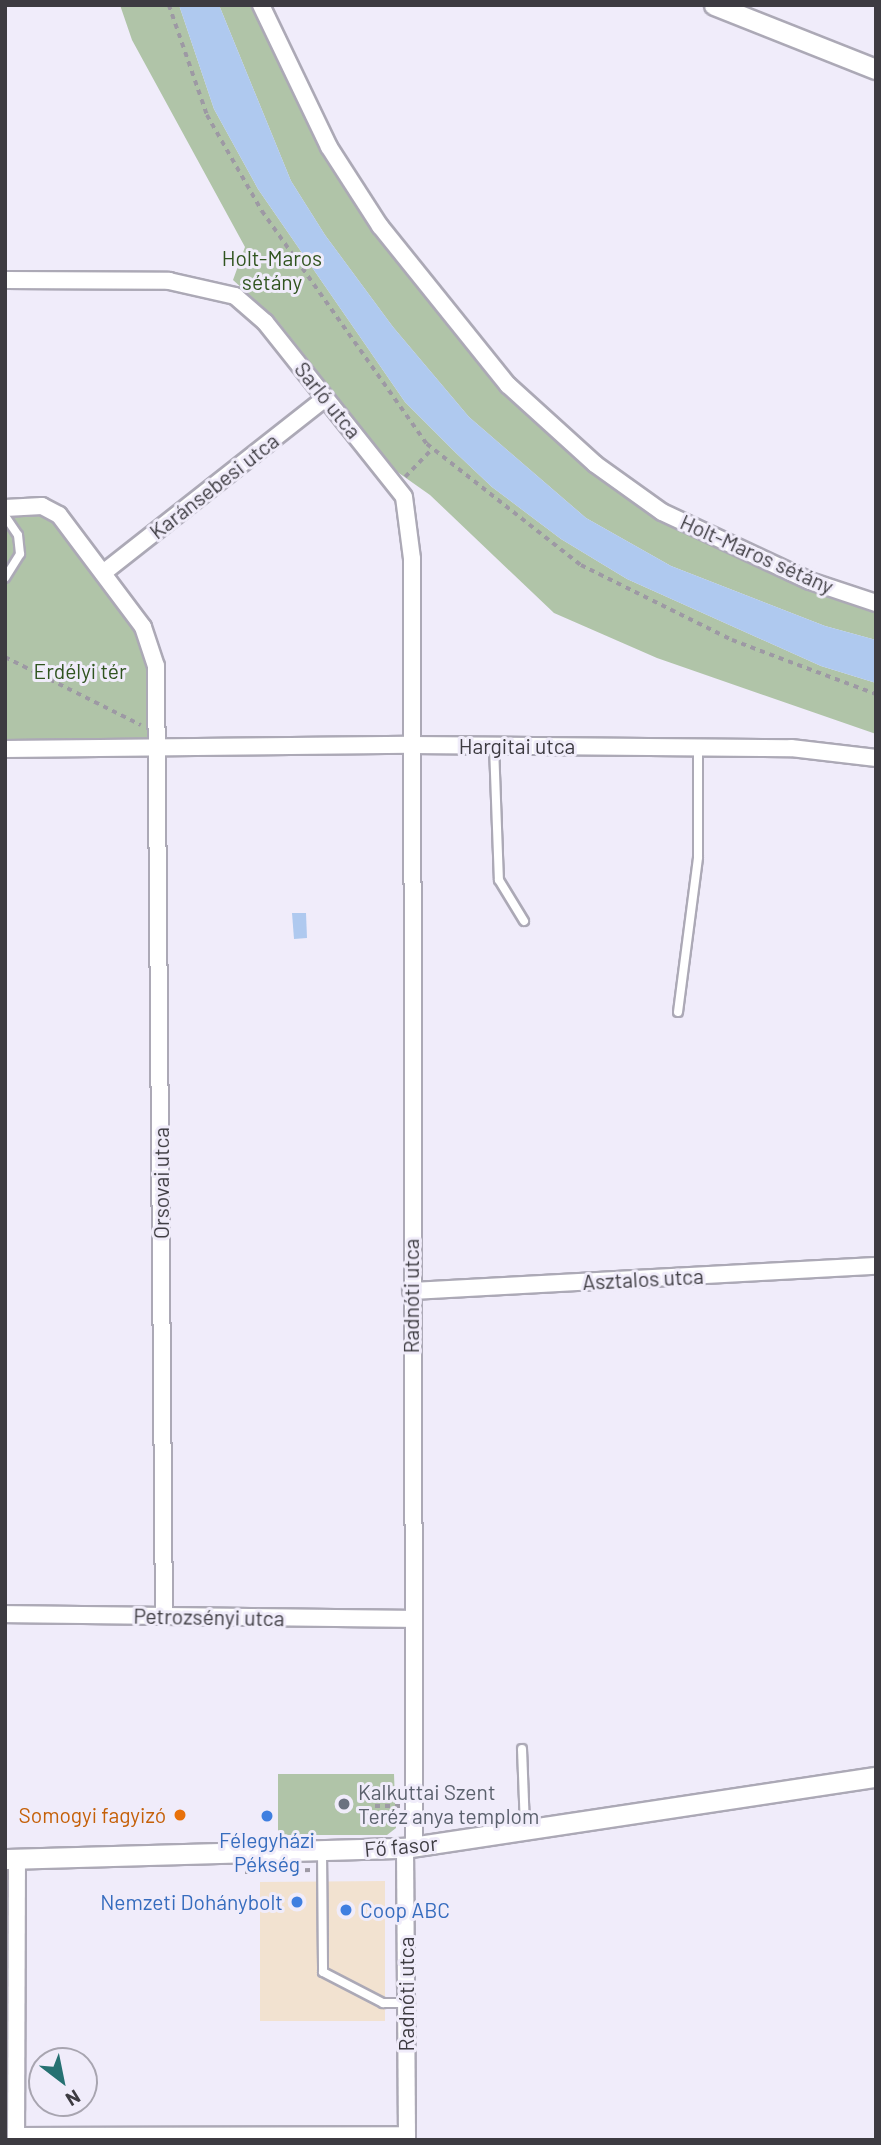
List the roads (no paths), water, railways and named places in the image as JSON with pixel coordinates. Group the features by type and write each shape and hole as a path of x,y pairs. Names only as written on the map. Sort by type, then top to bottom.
{"street":[{"name":"Holt-Maros sétány","path":"261,5 329,147 380,226 508,385 595,464 662,512 810,581 876,603"},
{"path":"714,5 876,69"},
{"name":"Sarló utca","path":"5,280 169,281 235,296 258,315 404,497 412,559 410,745"},
{"name":"Karánsebesi utca","path":"103,573 325,398"},
{"path":"5,508 43,506 60,515 152,646 157,750 5,749"},
{"name":"Hargitai utca","path":"157,750 410,745 791,748 876,758"},
{"name":"Radnóti utca","path":"407,2138 406,2003 413,1805 410,745"},
{"name":"Orsovai utca","path":"157,750 164,1616"},
{"name":"Asztalos utca","path":"411,1291 876,1266"},
{"name":"Petrozsényi utca","path":"5,1614 412,1619"},
{"name":"Fő fasor","path":"11,1859 410,1848 876,1777"},
{"path":"11,1859 16,2138 407,2138"}],"lane":[{"path":"5,516 18,535 20,554 5,578"},
{"path":"494,746 499,880 524,921"},
{"path":"678,1012 698,857 698,747"},
{"path":"522,1749 525,1831"},
{"path":"322,1851 323,1972 383,2003 406,2003"}],"water":[{"path":"179,5 219,5 291,181 325,235 393,327 469,417 586,518 671,566 825,626 876,640 876,683 821,666 627,579 561,539 492,487 456,453 405,402 258,189 214,109"},
{"path":"292,913 306,913 307,938 294,939"}],"place":[{"name":"Kalkuttai Szent Teréz anya templom","path":"344,1804"},
{"name":"Somogyi fagyizó","path":"180,1815"},
{"name":"Félegyházi Pékség","path":"267,1816"},
{"name":"Nemzeti Dohánybolt","path":"297,1902"},
{"name":"Coop ABC","path":"346,1910"}],"park label":[{"name":"Erdélyi tér","path":"80,671"}]}
